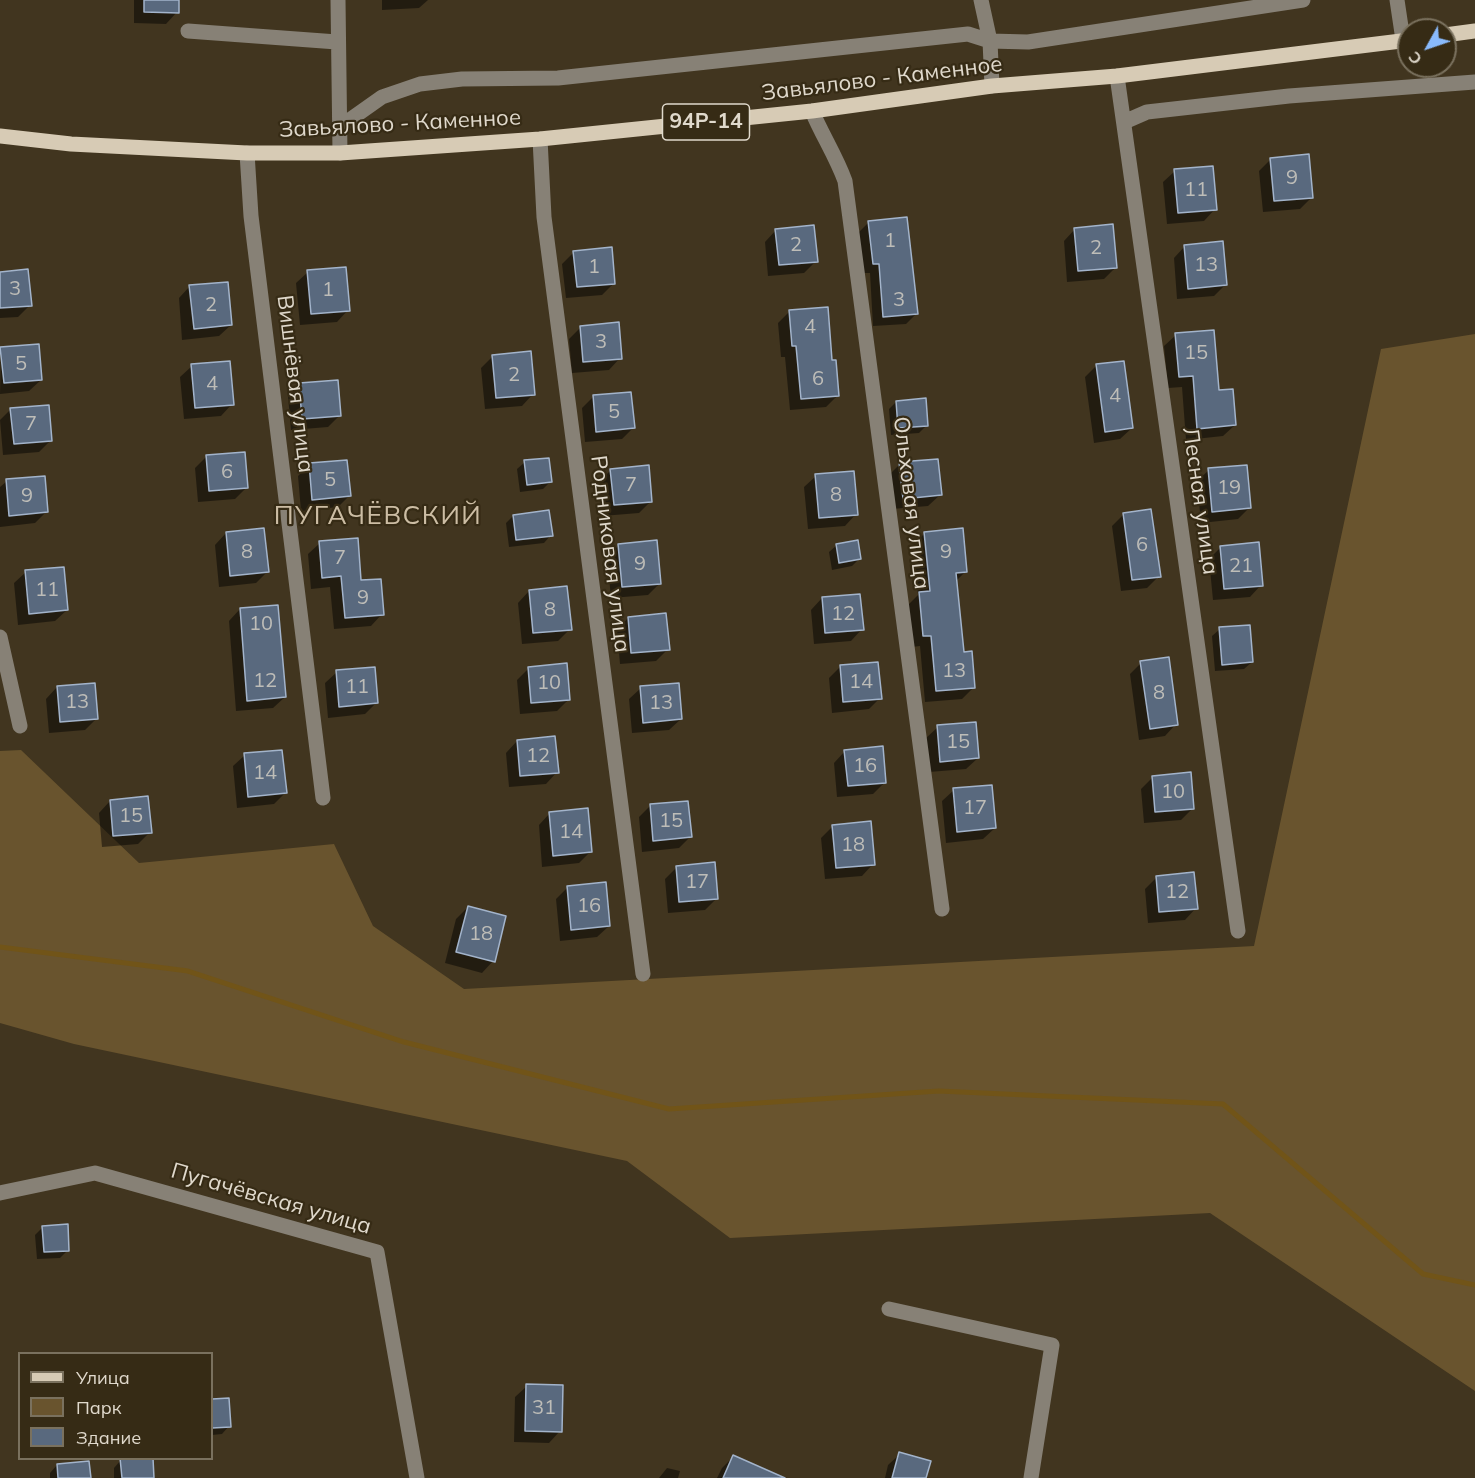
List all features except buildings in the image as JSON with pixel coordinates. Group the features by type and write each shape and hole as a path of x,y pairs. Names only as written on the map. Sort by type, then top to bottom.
{"main road":[{"path":"1457,33 1475,31"},
{"name":"Завьялово - Каменное","path":"0,136 71,144 247,153 340,153 540,139 812,111 992,86 1118,76 1397,41"}],"street":[{"path":"338,0 340,153"},
{"path":"981,0 990,41 992,86"},
{"path":"341,126 382,97 420,84 462,79 558,78 968,34 990,41 1028,42 1303,0"},
{"path":"1396,0 1400,18"},
{"path":"188,31 337,42"},
{"name":"Лесная улица","path":"1118,76 1238,931"},
{"path":"1124,122 1147,112 1230,102 1475,82"},
{"name":"Ольховая улица","path":"812,111 822,136 835,155 845,181 942,909"},
{"name":"Родниковая улица","path":"540,139 544,217 643,974"},
{"name":"Вишнёвая улица","path":"247,153 252,228 323,798"},
{"path":"0,637 20,726"},
{"name":"Пугачёвская улица","path":"0,1193 95,1173 377,1252 417,1478"},
{"path":"889,1309 1052,1345 1031,1478"}],"green space":[{"path":"1475,334 1475,1391 1210,1213 730,1238 627,1161 74,1044 0,1023 0,751 21,750 139,863 334,844 373,926 464,989 1254,946 1381,349"}],"waterway":[{"path":"0,947 188,971 404,1042 669,1109 939,1091 1223,1104 1423,1274 1475,1285"}],"district":[{"name":"ПУГАЧЁВСКИЙ","path":"378,516"}]}
